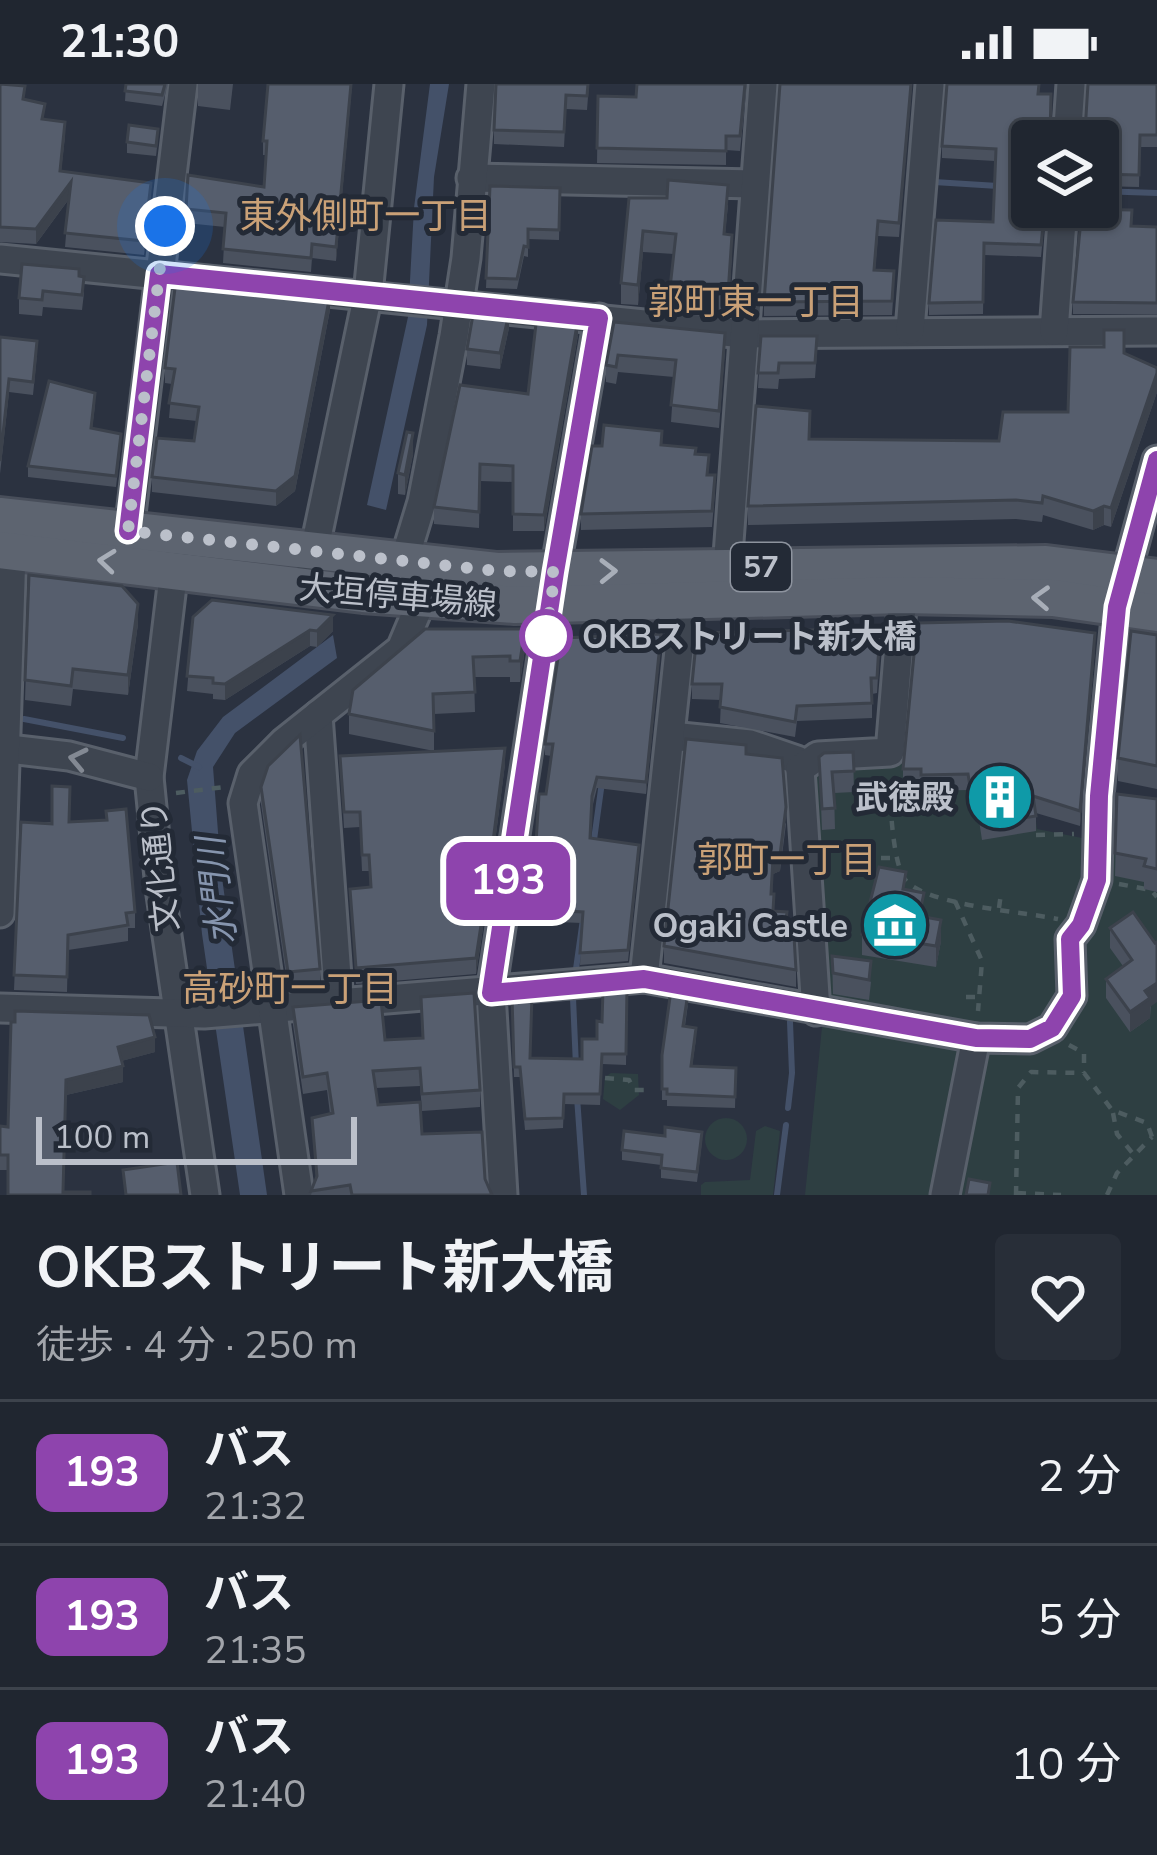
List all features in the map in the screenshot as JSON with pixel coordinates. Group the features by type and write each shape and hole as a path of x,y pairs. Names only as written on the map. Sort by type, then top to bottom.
{"main road":[{"name":"大垣停車場線","path":"0,515 128,531 176,554 306,587 423,597 1046,564 1132,586 1157,613"},
{"name":"大垣停車場線","path":"6,550 315,551 404,561 552,589"},
{"name":"大垣停車場線","path":"726,584 1053,598 1132,586"}],"street":[{"path":"128,531 183,84"},
{"path":"306,587 381,295 389,84"},
{"path":"404,561 422,502 458,303 481,84"},
{"path":"726,584 763,84"},
{"path":"910,330 930,84"},
{"path":"1068,120 1071,84"},
{"path":"471,178 755,184"},
{"path":"1054,331 1061,228"},
{"path":"0,259 744,334 1157,332"},
{"path":"503,1195 491,993 599,318"},
{"path":"0,1008 190,1014 644,979 816,1011 977,1025 1030,1039 1052,1028 1072,996 1070,939 1081,925 1097,880 1085,834 1109,798 1132,586 1157,460"},
{"path":"0,913 6,550"},
{"name":"文化通り","path":"176,554 149,777 190,1014 206,1195"},
{"path":"644,979 686,585"},
{"path":"800,769 818,756 890,752 903,595"},
{"path":"299,1195 258,1010 243,803 246,785 284,742 400,649 423,597"},
{"path":"319,715 339,1004"},
{"path":"670,736 773,749 797,760 816,1011"},
{"path":"3,748 69,756 149,777"},
{"path":"945,1194 977,1025"}],"path":[{"path":"177,793 223,787"},
{"path":"890,787 898,858 905,879 915,889 1081,925"},
{"path":"870,789 909,789"},
{"path":"1036,835 1085,834"},
{"path":"880,858 898,858"},
{"path":"1097,880 1151,890 1157,897"},
{"path":"999,908 1001,893"},
{"path":"955,901 982,961 977,1025"},
{"path":"966,997 979,997"},
{"path":"1052,1028 1084,1053 1084,1073 1112,1110 1117,1134 1134,1155"},
{"path":"1061,1195 1050,1191 1016,1194 1018,1088 1031,1072 1084,1073"},
{"path":"605,1078 629,1079 634,1090 646,1090"},
{"path":"1107,1195 1117,1173 1155,1137 1148,1123 1112,1110"}],"shaded area":[{"path":"1026,745 1037,829 1157,853 1157,1195 805,1195 822,1027 806,775 834,759 966,760"},
{"path":"638,1074 639,1095 620,1110 603,1099 605,1077"},
{"path":"726,1118 741,1124 747,1139 741,1154 726,1160 711,1154 705,1139 711,1124"},
{"path":"765,1126 780,1131 773,1195 701,1195 705,1182 750,1180 756,1131"}],"water":[{"path":"430,84 449,84 434,177 427,325 386,510 367,505 408,317 414,208"},
{"name":"水門川","path":"333,635 337,658 235,733 213,767 221,871 267,1195 240,1195 202,934 187,780 197,751 223,717"}],"building":[{"path":"0,84 25,86 23,99 45,104 42,119 65,122 60,171 151,183 144,241 65,233 71,182 36,229 0,227"},
{"path":"126,84 165,84 162,95 125,91"},
{"path":"268,84 351,84 336,247 312,244 311,258 223,249 226,213 186,209 188,175 264,187"},
{"path":"496,84 588,84 587,96 566,95 564,132 494,130"},
{"path":"637,84 745,84 740,136 726,136 726,151 597,148 598,96 636,97"},
{"path":"780,84 911,84 899,223 878,221 874,270 894,271 892,301 764,302"},
{"path":"947,84 1039,84 1038,94 1051,94 1050,120 1011,120 1011,228 1043,228 1041,245 984,243 983,302 929,303 936,220 993,222 996,149 942,146"},
{"path":"1088,84 1157,84 1157,135 1140,135 1139,175 1119,175 1119,120 1086,120"},
{"path":"129,125 158,129 156,146 127,142"},
{"path":"668,180 728,185 724,234 732,235 728,294 670,288 676,234 643,231 638,285 621,283 629,198 667,198"},
{"path":"490,186 560,188 559,230 528,229 528,247 524,246 517,279 486,278"},
{"path":"1119,210 1132,210 1131,226 1157,227 1157,303 1073,302 1080,228 1119,228"},
{"path":"22,264 79,269 79,276 84,277 82,295 43,291 42,300 19,298"},
{"path":"176,280 330,295 295,476 276,491 152,477 157,438 194,441 199,407 169,403 175,369 165,368"},
{"path":"474,309 509,313 500,353 467,349"},
{"path":"537,315 578,319 544,515 513,514 513,466 480,464 479,512 434,507 460,385 528,394"},
{"path":"614,322 725,333 719,411 671,405 676,360 618,355 616,367 606,365"},
{"path":"1104,330 1124,330 1124,353 1157,368 1111,508 1093,511 1043,496 1042,503 748,506 756,406 810,411 809,439 999,441 1003,412 1068,412 1070,347 1104,347"},
{"path":"761,336 817,336 815,363 779,363 778,373 758,373"},
{"path":"0,337 37,341 33,382 9,379 0,461"},
{"path":"49,381 95,393 91,428 121,434 116,476 28,466"},
{"path":"604,425 662,431 661,445 696,448 695,454 709,455 707,475 715,475 712,511 581,514 592,446 602,446"},
{"path":"407,432 413,433 405,475 398,473"},
{"path":"29,575 122,586 138,604 128,675 73,669 71,686 25,680"},
{"path":"212,600 333,615 317,631 310,630 225,684 213,683 213,678 187,676 193,617"},
{"path":"1008,621 1095,633 1080,811 1033,796 1036,816 982,824 977,791 971,792 968,774 921,775 921,769 903,769 917,623"},
{"path":"880,628 877,678 871,678 872,703 797,706 795,722 720,707 722,684 692,684 697,633"},
{"path":"425,629 525,629 520,661 510,661 510,656 473,657 475,692 433,694 434,731 349,714 353,690"},
{"path":"1131,631 1157,635 1157,766 1118,758"},
{"path":"661,634 646,782 597,777 592,796 590,838 639,845 628,950 580,953 583,912 532,909 539,794 546,794 553,744 545,744 561,638"},
{"path":"300,735 320,969 288,972 261,787 268,766"},
{"path":"686,739 746,745 746,754 782,758 786,807 780,855 773,858 771,894 773,911 787,912 786,920 793,920 796,970 664,946"},
{"path":"505,748 490,865 485,865 487,886 476,958 356,968 350,889 371,887 369,855 362,855 360,812 344,812 340,756"},
{"path":"853,752 854,771 832,772 835,808 822,809 819,757"},
{"path":"52,786 70,787 69,822 107,820 106,811 126,809 135,912 126,913 128,925 68,935 67,977 14,975 21,822 52,824"},
{"path":"1117,794 1157,799 1157,869 1144,866 1146,859 1115,853"},
{"path":"879,867 906,872 903,889 924,893 919,916 941,920 936,946 862,934"},
{"path":"1133,912 1157,942 1157,983 1145,991 1150,998 1130,1012 1106,979 1132,960 1110,928"},
{"path":"832,956 871,961 869,980 833,973"},
{"path":"627,987 626,1054 602,1054 600,1094 564,1094 563,1118 525,1119 520,1067 514,1067 512,996 532,995 530,1058 582,1059 582,1039 597,1039 603,989"},
{"path":"671,990 688,993 683,1026 696,1028 691,1066 736,1068 735,1097 667,1094 662,1089"},
{"path":"474,993 480,1090 422,1094 420,1068 373,1071 378,1105 420,1102 422,1134 482,1132 485,1179 492,1195 352,1195 350,1185 311,1191 317,1176 312,1118 333,1113 327,1073 303,1077 293,1007 381,1000 385,1040 423,1038 421,997"},
{"path":"15,1011 149,1015 155,1037 118,1047 123,1066 66,1080 63,1192 90,1195 8,1195 8,1155 0,1155 0,1126 8,1127"},
{"path":"665,1127 702,1132 697,1172 661,1168 662,1155 622,1150 624,1131 665,1136"},
{"path":"177,1162 181,1195 126,1195 123,1170"},
{"path":"969,1179 990,1183 988,1195 966,1195"}],"waterway":[{"path":"934,182 998,186"},
{"path":"1119,192 1157,193"},
{"path":"24,719 123,738"},
{"path":"181,758 199,767"},
{"path":"593,847 602,782"},
{"path":"576,969 583,919"},
{"path":"573,998 576,1066"},
{"path":"788,1108 790,1022"},
{"path":"577,1097 584,1195"},
{"path":"777,1195 786,1125"}],"bus line":[{"name":"193","path":"128,531 159,274 599,318 491,993 644,979 976,1038 1030,1039 1052,1028 1072,996 1070,939 1093,899 1097,880 1113,636 1124,574 1157,460"}],"place":[{"name":"OKBストリート新大橋","path":"546,636"},
{"name":"武徳殿","path":"1000,797"},
{"name":"Ogaki Castle","path":"895,925"}],"district":[{"name":"東外側町一丁目","path":"366,215"},
{"name":"郭町東一丁目","path":"756,301"},
{"name":"郭町一丁目","path":"787,859"},
{"name":"高砂町一丁目","path":"290,988"}],"route":[{"path":"165,226 128,531 497,571 555,572 546,636"}]}
